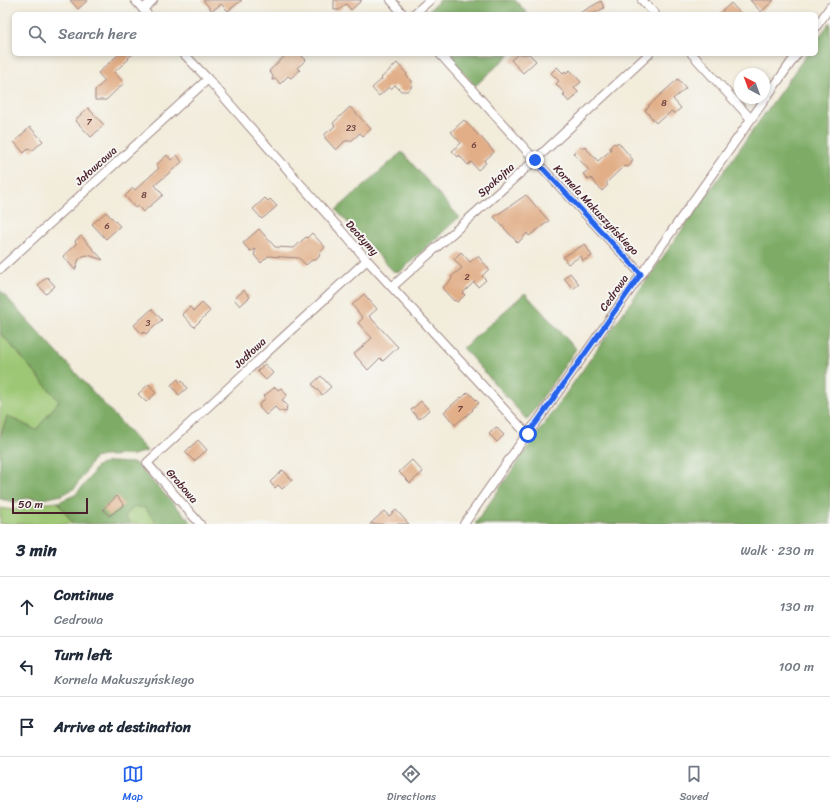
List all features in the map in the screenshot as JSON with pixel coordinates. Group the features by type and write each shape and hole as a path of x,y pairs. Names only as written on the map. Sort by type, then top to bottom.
{"street":[{"path":"134,0 145,12 153,0"},
{"path":"391,0 402,12"},
{"path":"416,12 430,0"},
{"path":"642,0 653,12"},
{"path":"818,24 830,7"},
{"name":"Deotymy","path":"186,56 208,79 367,260 528,434"},
{"name":"Kornela Makuszyńskiego","path":"442,56 535,160 641,274"},
{"name":"Spokojna","path":"392,287 535,160 647,56"},
{"path":"694,56 751,119"},
{"name":"Cedrowa","path":"464,524 796,56"},
{"name":"Jałowcowa","path":"0,269 208,79"},
{"name":"Jodłowa","path":"147,463 367,260"},
{"name":"Grabowa","path":"147,463 200,524"}],"green space":[{"path":"440,0 515,0 526,12 427,12"},
{"path":"830,22 830,524 475,524 806,56 818,56 818,39"},
{"path":"449,56 508,56 475,86"},
{"path":"402,152 459,217 400,272 393,271 336,210"},
{"path":"0,290 147,451 133,455 103,456 94,458 75,488 62,495 43,499 28,498 15,502 0,499 0,438 7,416 36,430 59,401 0,332"},
{"path":"525,293 576,349 527,420 463,348"},
{"path":"0,332 59,401 36,430 7,416 0,438"},
{"path":"109,462 135,463 192,523 158,524 145,508 134,506 125,517 131,524 73,524 58,502 75,495 89,479 97,466"},
{"path":"58,502 73,524 0,524 0,508 12,510 36,504"},
{"path":"134,506 145,508 158,524 131,524 124,517"}],"building":[{"path":"70,0 88,0 78,9"},
{"path":"203,0 242,0 228,11 221,4 212,11"},
{"path":"334,0 362,0 351,10 346,4 339,10 334,10"},
{"path":"750,0 774,0 761,12"},
{"path":"601,1 604,8 597,12 582,12"},
{"path":"731,3 739,12 721,12"},
{"path":"117,56 130,56 114,72 124,83 106,100 95,100 95,90 105,81 98,73"},
{"path":"285,56 302,56 306,60 297,68 300,70 291,78 288,76 280,84 276,79 272,80 273,76 269,71"},
{"path":"516,56 531,56 536,61 523,73 511,60"},
{"path":"397,63 412,81 411,88 408,91 401,91 395,85 391,89 389,87 379,96 372,88"},
{"path":"557,67 563,73 570,70 581,82 574,88 578,92 569,102 563,95 565,94 556,84 559,81 551,73"},
{"path":"678,79 686,88 673,99 681,108 674,114 672,111 656,123 645,110"},
{"path":"350,107 371,129 363,136 360,133 351,141 345,141 336,150 325,138 325,134 335,126 333,123"},
{"path":"88,108 104,125 91,137 75,120"},
{"path":"464,120 494,152 484,161 486,163 478,170 471,162 468,165 459,155 458,157 452,151 461,143 451,132"},
{"path":"30,127 43,141 32,151 29,148 24,153 14,142"},
{"path":"618,142 633,160 628,167 624,166 606,183 608,185 602,191 591,178 589,180 583,174 589,170 573,153 580,146 582,148 584,146 598,161 611,150 610,147 614,143 616,144"},
{"path":"167,155 171,160 177,155 182,162 155,185 163,195 143,212 138,206 135,208 125,196 133,188 135,190 159,168 156,165"},
{"path":"526,195 549,221 529,236 527,233 518,243 494,217"},
{"path":"265,198 268,201 270,199 277,206 262,219 253,209"},
{"path":"106,212 120,226 106,239 92,224"},
{"path":"259,229 275,247 294,248 312,233 325,247 316,260 312,260 306,265 299,258 268,256 261,263 254,255 256,249 250,251 243,243"},
{"path":"81,236 103,260 88,255 83,256 79,259 75,270 63,256 76,244 75,241"},
{"path":"585,244 592,256 583,261 581,256 568,264 563,257"},
{"path":"461,252 470,262 478,256 489,269 482,276 486,280 478,287 474,282 463,293 465,295 457,302 455,300 454,301 442,288 452,279 451,277 462,268 454,259"},
{"path":"570,273 579,284 573,289 564,278"},
{"path":"47,277 55,286 46,294 38,285"},
{"path":"244,290 250,297 240,306 234,299"},
{"path":"364,294 377,309 369,316 398,347 383,361 380,358 368,370 354,354 372,338 358,323 363,318 352,305"},
{"path":"202,303 210,311 194,327 182,314 190,307 194,311"},
{"path":"152,309 162,320 146,334 144,332 142,334 134,325"},
{"path":"265,364 273,373 266,380 257,371"},
{"path":"321,376 331,387 322,395 312,384"},
{"path":"178,379 180,383 182,381 187,388 179,395 171,385"},
{"path":"149,384 156,393 146,402 138,394"},
{"path":"275,387 278,390 281,388 287,395 282,400 287,405 286,412 279,411 275,407 266,415 259,405 266,398 264,396"},
{"path":"468,392 479,403 455,425 444,412"},
{"path":"421,401 429,410 419,419 411,410"},
{"path":"496,427 504,435 497,442 489,434"},
{"path":"198,440 207,450 194,461 185,452"},
{"path":"412,460 423,472 410,483 399,472"},
{"path":"283,470 292,480 282,489 278,485 275,488 270,482"},
{"path":"117,496 124,505 109,516 103,509"},
{"path":"396,510 409,524 370,524 384,511 389,516"}],"route":[{"path":"528,434 641,274 535,160"}]}
